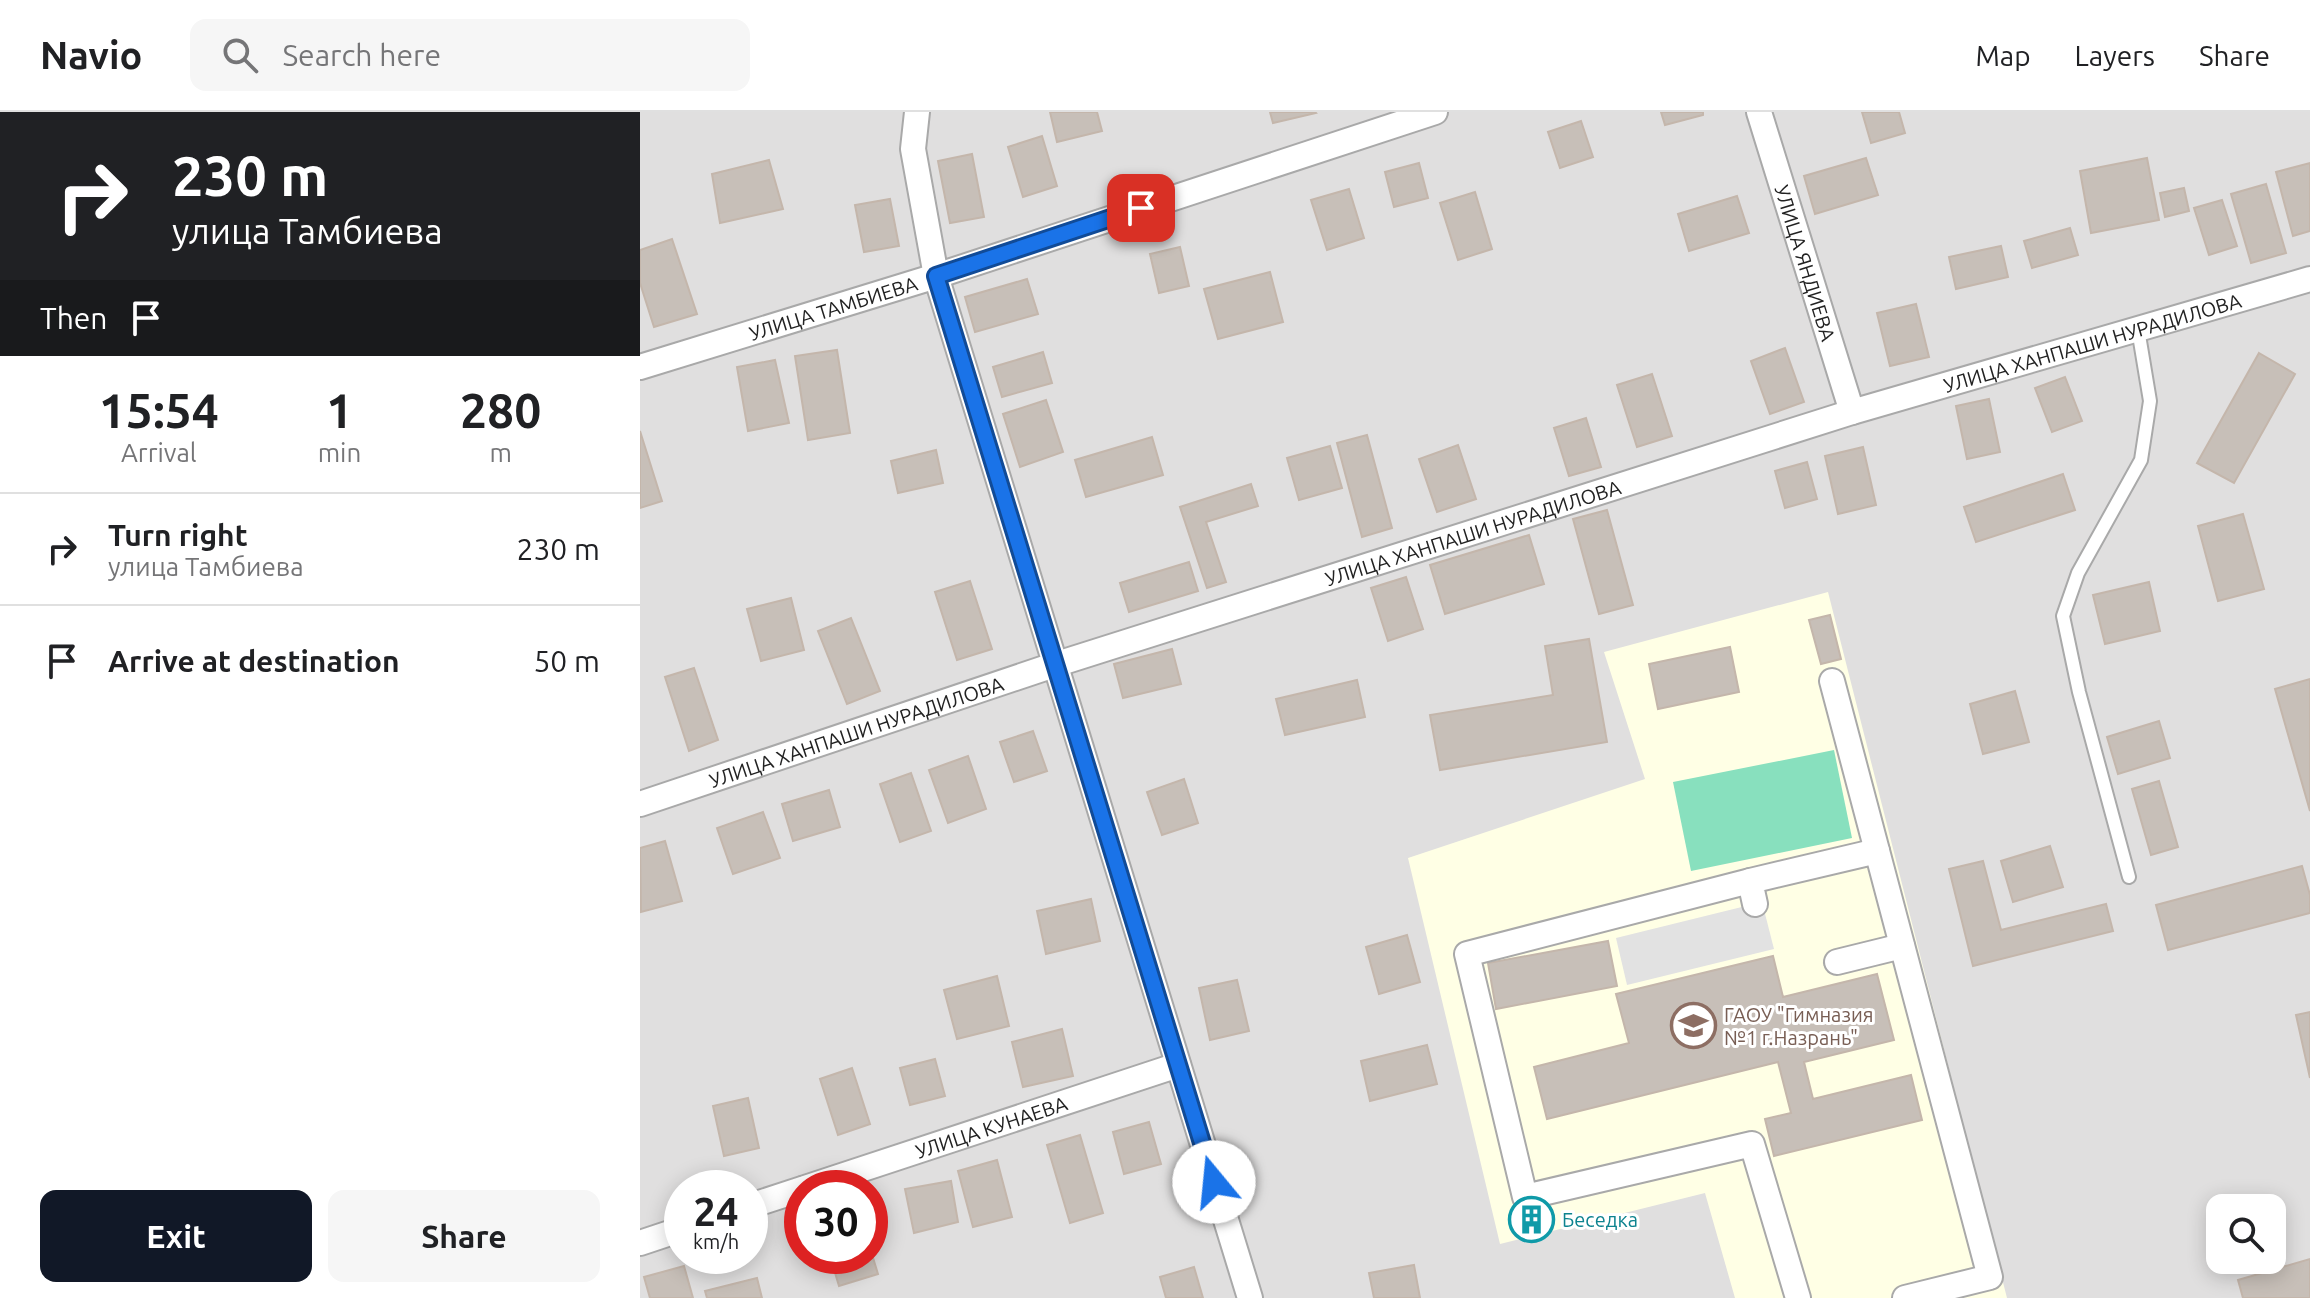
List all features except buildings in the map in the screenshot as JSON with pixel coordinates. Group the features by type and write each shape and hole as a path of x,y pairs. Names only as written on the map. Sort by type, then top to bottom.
{"street":[{"path":"917,112 913,149 936,276 1250,1298"},
{"name":"УЛИЦА ТАМБИЕВА","path":"640,367 936,276 1435,112"},
{"name":"УЛИЦА ЯНДИЕВА","path":"1759,112 1852,412"},
{"name":"УЛИЦА ХАНПАШИ НУРАДИЛОВА","path":"640,804 1054,665 1852,412 2310,279"},
{"path":"1832,681 1990,1277 1905,1298"},
{"path":"1798,1298 1752,1144 1525,1197 1467,954 1753,892 1877,851"},
{"path":"1837,962 1902,946"},
{"name":"УЛИЦА КУНАЕВА","path":"859,1170 1178,1065"},
{"path":"640,1243 664,1235"}],"lane":[{"path":"2129,877 2079,692 2063,616 2078,573 2141,460 2150,401 2138,329"}],"shaded area":[{"path":"640,112 2310,112 2310,1298 640,1298"},
{"name":"ГАОУ \"Гимназия №1 г.Назрань\"","path":"1828,592 2007,1298 1735,1298 1705,1193 1500,1244 1408,858 1645,779 1604,652"},
{"path":"1762,902 1774,949 1627,985 1616,938"}],"green space":[{"path":"1834,750 1852,838 1691,871 1673,782"}],"place":[{"name":"ГАОУ \"Гимназия №1 г.Назрань\"","path":"1693,1025"},
{"name":"Беседка","path":"1531,1219"}],"route":[{"path":"1141,208 936,276 1214,1182"}]}
